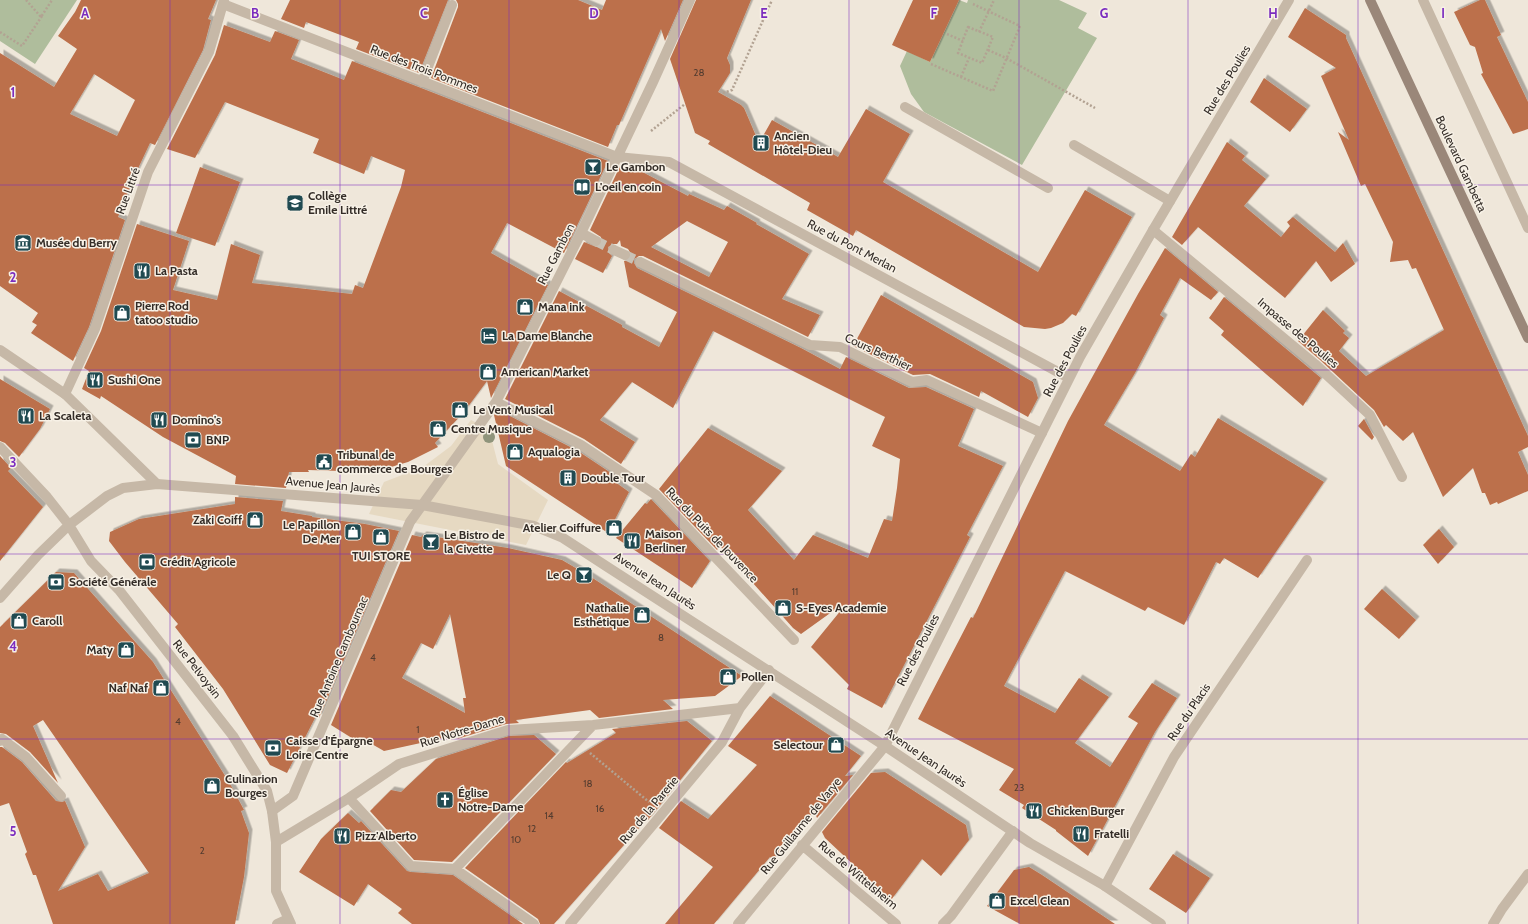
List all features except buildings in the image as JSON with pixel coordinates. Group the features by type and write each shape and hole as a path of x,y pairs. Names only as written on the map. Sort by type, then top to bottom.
{"main road":[{"name":"Boulevard Gambetta","path":"1370,0 1528,338"}],"street":[{"name":"Rue Gambon","path":"422,505 496,402 581,233 653,82 690,0"},
{"name":"Rue des Poulies","path":"885,746 1069,378 1153,230 1289,0"},
{"path":"1423,0 1528,228"},
{"name":"Rue des Trois Pommes","path":"223,2 422,82 617,157"},
{"name":"Rue Littré","path":"65,394 95,329 148,172 209,52 223,2"},
{"path":"422,82 452,5"},
{"path":"905,107 1048,188"},
{"path":"1074,145 1170,201"},
{"name":"Rue du Pont Merlan","path":"617,157 669,162 1069,378"},
{"name":"Impasse des Poulies","path":"1153,230 1315,364 1370,415 1402,477"},
{"path":"581,233 596,240"},
{"path":"614,250 625,255"},
{"name":"Cours Berthier","path":"640,262 810,345 840,347 912,382 927,380 1042,433"},
{"path":"0,350 65,394 157,484"},
{"name":"Rue du Puits de Jouvence","path":"496,402 581,445 656,495 794,640"},
{"name":"Rue Pelvoysin","path":"0,447 47,497 69,525 91,561 119,590 233,736 267,791 272,811 276,842 276,891 289,922"},
{"name":"Avenue Jean Jaurès","path":"0,598 38,555 69,525 107,496 124,488 157,484 422,505 534,526 563,538 769,670 1030,843 1105,886 1161,924"},
{"name":"Rue Antoine Cambournac","path":"272,811 293,796 410,522 422,505"},
{"name":"Rue du Placis","path":"1105,886 1174,757 1307,560"},
{"path":"740,708 769,670"},
{"name":"Rue Notre-Dame","path":"276,842 349,798 399,764 508,730 593,724 740,708"},
{"name":"Rue de la Parerie","path":"570,924 722,742 740,708"},
{"path":"454,869 593,724"},
{"path":"0,741 2,739 26,757 61,796"},
{"name":"Rue Guillaume de Varye","path":"738,924 885,746"},
{"path":"349,798 411,866 454,869 534,924"},
{"path":"943,924 951,916 1013,831"},
{"name":"Rue de Wittelsheim","path":"802,845 896,924"},
{"path":"1494,924 1502,908 1528,874"},
{"path":"277,924 289,922"}],"path":[{"path":"26,0 41,17 42,16"},
{"path":"0,32 22,46 52,0"},
{"path":"724,92 732,90 772,0"},
{"path":"979,32 994,0"},
{"path":"931,64 993,91 1020,26 989,10 973,4"},
{"path":"968,27 993,37 982,63 958,53 963,41 968,27"},
{"path":"947,34 963,41"},
{"path":"988,50 1006,58 1096,108"},
{"path":"962,77 969,58"},
{"path":"577,742 663,814"}],"green space":[{"path":"0,0 77,0 35,64 0,41"},
{"path":"959,0 967,3 968,0 1059,0 1087,13 1078,28 1097,38 1022,165 924,112 911,94 900,66 907,51 930,62"}],"shaded area":[{"path":"471,420 489,429 498,464 548,500 526,545 369,514 384,482 423,467 451,446"}],"tunnel":[{"path":"596,241 614,250"},
{"path":"625,255 640,262"}],"place":[{"name":"Ancien Hôtel-Dieu","path":"761,143"},
{"name":"Le Gambon","path":"593,167"},
{"name":"L'oeil en coin","path":"582,187"},
{"name":"Collège Emile Littré","path":"295,203"},
{"name":"Musée du Berry","path":"23,243"},
{"name":"La Pasta","path":"142,271"},
{"name":"Mana ink","path":"525,307"},
{"name":"Pierre Rod tatoo studio","path":"122,313"},
{"name":"La Dame Blanche","path":"489,336"},
{"name":"American Market","path":"488,372"},
{"name":"Sushi One","path":"95,380"},
{"name":"Le Vent Musical","path":"460,410"},
{"name":"La Scaleta","path":"26,416"},
{"name":"Domino's","path":"159,420"},
{"name":"Centre Musique","path":"438,429"},
{"name":"BNP","path":"193,440"},
{"name":"Aqualogia","path":"515,452"},
{"name":"Tribunal de commerce de Bourges","path":"324,462"},
{"name":"Double Tour","path":"568,478"},
{"name":"Zaki Coiff","path":"255,520"},
{"name":"Atelier Coiffure","path":"614,528"},
{"name":"Le Papillon De Mer","path":"353,532"},
{"name":"TUI STORE","path":"381,537"},
{"name":"Maison Berliner","path":"632,541"},
{"name":"Le Bistro de la Civette","path":"431,542"},
{"name":"Crédit Agricole","path":"147,562"},
{"name":"Le Q","path":"584,575"},
{"name":"Société Générale","path":"56,582"},
{"name":"S-Eyes Academie","path":"783,608"},
{"name":"Nathalie Esthétique","path":"642,615"},
{"name":"Caroll","path":"19,621"},
{"name":"Maty","path":"126,650"},
{"name":"Pollen","path":"728,677"},
{"name":"Naf Naf","path":"161,688"},
{"name":"Selectour","path":"836,745"},
{"name":"Caisse d'Épargne Loire Centre","path":"273,748"},
{"name":"Culinarion Bourges","path":"212,786"},
{"name":"Église Notre-Dame","path":"445,800"},
{"name":"Chicken Burger","path":"1034,811"},
{"name":"Fratelli","path":"1081,834"},
{"name":"Pizz'Alberto","path":"342,836"},
{"name":"Excel Clean","path":"997,901"}]}
